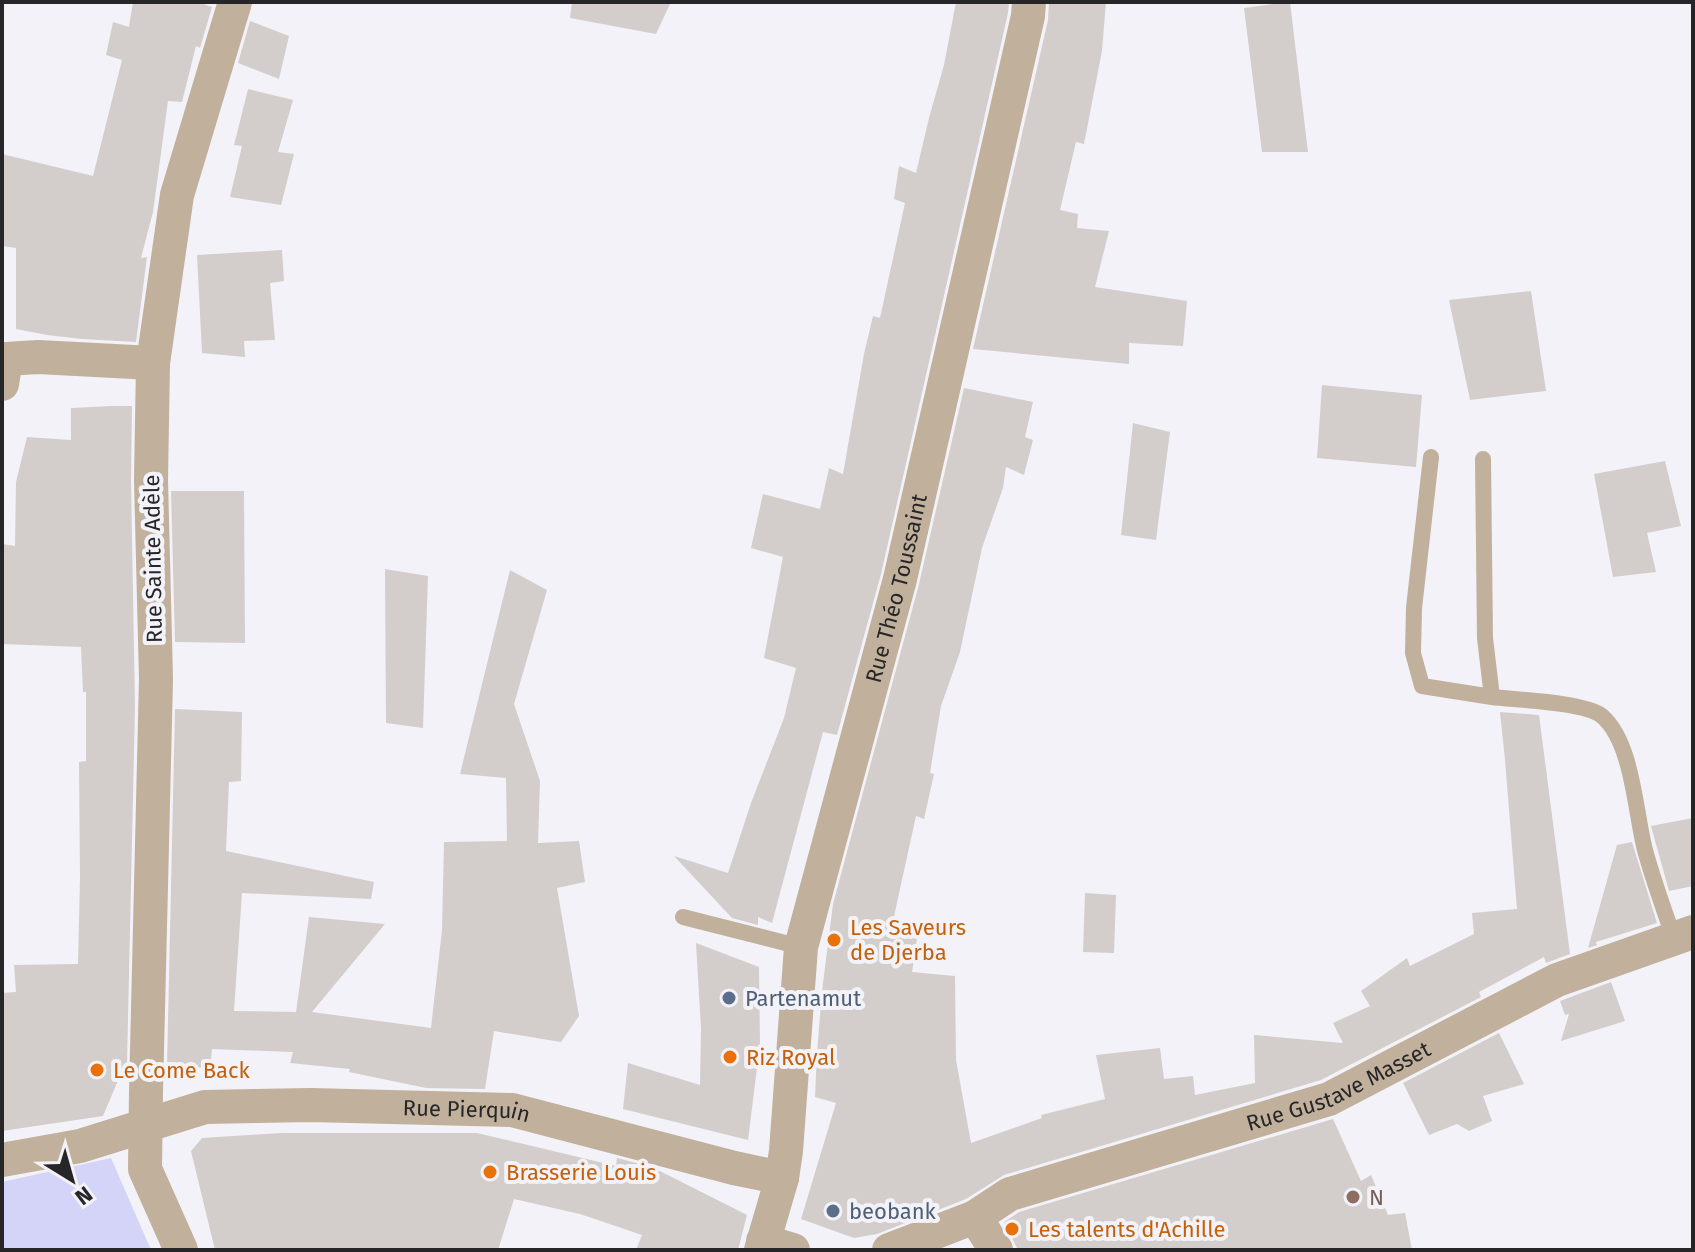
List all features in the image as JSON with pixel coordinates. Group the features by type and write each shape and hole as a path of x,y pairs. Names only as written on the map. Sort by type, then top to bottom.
{"street":[{"name":"Rue Sainte Adèle","path":"181,1250 145,1169 156,679 151,480 153,363 177,195 235,2"},
{"name":"Rue Théo Toussaint","path":"772,1247 786,1151 801,947 900,579 1029,2"},
{"path":"3,360 38,357 153,363"},
{"name":"Rue Gustave Masset","path":"889,1250 975,1217 1010,1194 1329,1099 1557,980 1684,935"},
{"name":"Rue Pierquin","path":"2,1160 80,1146 205,1107 311,1105 559,1113 734,1168 782,1178"},
{"path":"975,1217 996,1250"}],"lane":[{"path":"1431,457 1414,608 1413,653 1422,686 1560,704 1601,715 1617,736 1627,762 1652,874 1684,935"},
{"path":"1483,459 1485,638 1492,697"},
{"path":"683,917 801,947"}],"shaded area":[{"path":"111,1158 151,1250 2,1250 2,1182"}],"building":[{"path":"133,2 198,2 212,7 200,48 196,46 182,102 168,101 153,212 141,258 147,257 136,342 82,339 16,329 16,248 2,246 2,154 93,176 122,60 106,55 113,22 129,27"},
{"path":"572,2 671,2 656,34 570,18"},
{"path":"956,2 1009,2 1008,13 881,574 837,735 823,732 772,923 758,917 758,925 732,918 674,856 728,873 784,718 796,668 764,658 783,557 751,548 763,494 820,509 829,468 843,474 864,354 873,316 880,318 905,203 894,199 899,166 916,173 944,65"},
{"path":"1049,2 1106,2 1102,51 1084,144 1076,142 1060,210 1078,214 1077,228 1109,231 1095,287 1187,301 1183,346 1129,343 1129,364 973,349 1048,20"},
{"path":"1290,2 1308,152 1262,152 1244,8"},
{"path":"250,21 289,36 279,79 238,63"},
{"path":"248,89 293,100 278,152 294,154 281,205 230,197 242,146 234,145"},
{"path":"282,250 284,281 270,283 275,340 244,341 245,357 202,353 197,255"},
{"path":"1531,291 1546,391 1470,400 1449,300"},
{"path":"1322,385 1422,395 1416,467 1317,458"},
{"path":"964,388 1033,402 1025,437 1033,440 1024,475 1006,467 1003,488 982,548 960,652 941,706 930,773 934,774 924,819 916,816 891,930 918,932 912,972 955,976 956,1060 971,1143 1042,1118 1041,1115 1105,1099 1096,1055 1160,1048 1164,1079 1193,1076 1195,1095 1255,1083 1254,1035 1343,1043 1333,1023 1370,1006 1361,991 1407,958 1410,966 1474,934 1472,913 1517,909 1500,712 1539,715 1570,954 1546,963 1544,957 1479,992 1481,997 1321,1080 1004,1175 966,1199 877,1234 854,1238 801,1219 836,1103 815,1097 822,991 833,904 919,584"},
{"path":"132,406 135,707 127,1064 103,1116 2,1131 2,993 16,992 14,965 78,964 79,762 86,761 86,692 83,692 81,647 2,644 2,544 15,546 16,482 27,437 71,440 71,408"},
{"path":"1133,423 1170,432 1156,540 1121,535"},
{"path":"1665,461 1681,526 1647,533 1656,572 1613,577 1594,474"},
{"path":"171,491 244,491 245,643 175,642"},
{"path":"385,569 428,576 423,728 386,723"},
{"path":"510,570 547,590 514,704 540,781 538,843 579,841 585,882 557,888 579,1016 561,1042 494,1031 485,1089 426,1088 349,1072 350,1069 290,1063 293,1052 212,1049 210,1068 167,1066 175,709 242,712 241,781 229,782 226,851 374,882 371,899 242,893 234,1011 296,1012 309,917 385,924 312,1012 431,1028 442,930 444,842 507,841 506,778 460,774"},
{"path":"1693,818 1693,886 1669,891 1651,826"},
{"path":"1632,842 1657,923 1596,942 1597,945 1588,948 1617,845"},
{"path":"1085,893 1116,895 1114,953 1083,952"},
{"path":"696,943 759,967 760,1044 748,1140 623,1109 628,1063 700,1085 701,1029"},
{"path":"1611,982 1625,1021 1561,1041 1569,1014 1565,1015 1560,1001"},
{"path":"1499,1033 1524,1084 1483,1096 1492,1121 1469,1131 1457,1124 1429,1135 1403,1083"},
{"path":"1333,1119 1361,1181 1371,1175 1388,1215 1405,1213 1412,1250 1018,1250 1004,1222 1019,1212"},
{"path":"281,1133 477,1133 616,1166 617,1158 652,1167 747,1215 738,1250 636,1250 642,1235 580,1214 514,1199 498,1250 215,1250 191,1151 202,1138"}],"place":[{"name":"Les Saveurs de Djerba","path":"834,940"},
{"name":"Partenamut","path":"729,998"},
{"name":"Riz Royal","path":"730,1057"},
{"name":"Le Come Back","path":"97,1070"},
{"name":"Brasserie Louis","path":"490,1172"},
{"name":"N","path":"1353,1197"},
{"name":"beobank","path":"833,1211"},
{"name":"Les talents d'Achille","path":"1012,1229"}]}
